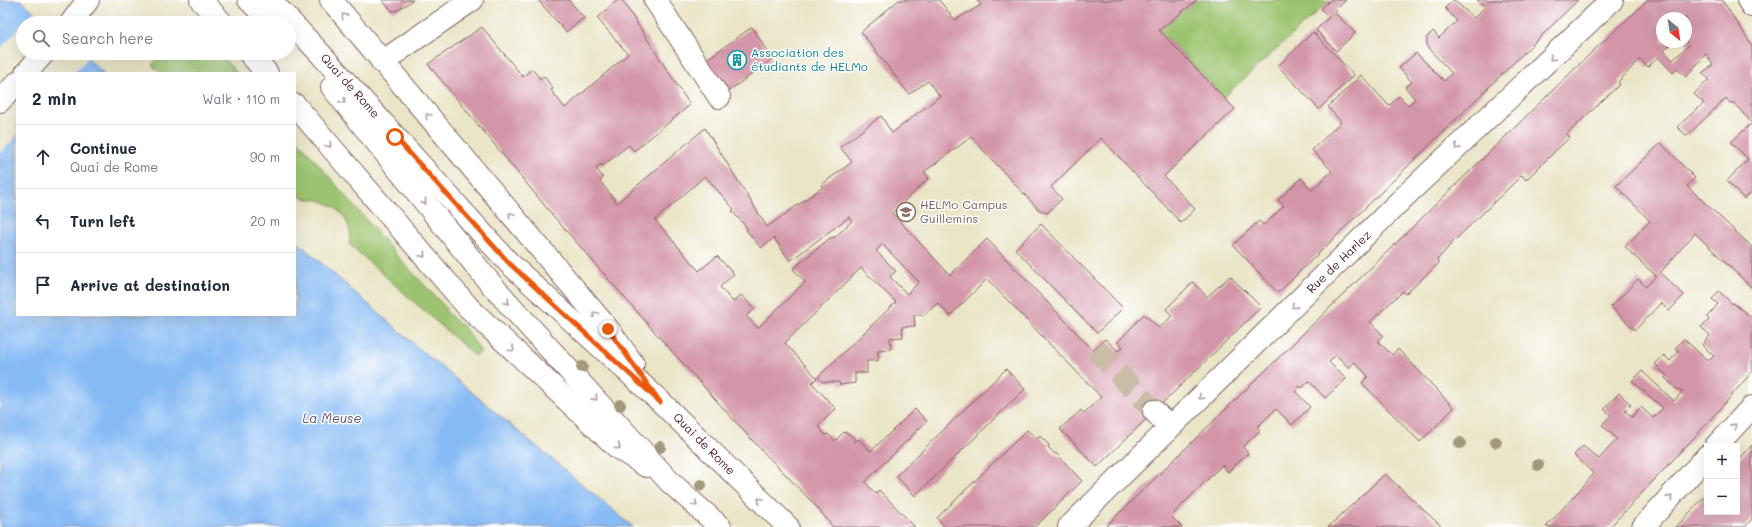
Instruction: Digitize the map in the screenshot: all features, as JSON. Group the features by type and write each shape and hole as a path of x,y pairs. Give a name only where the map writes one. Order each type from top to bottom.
{"main road":[{"path":"79,13 101,0"},
{"path":"201,0 216,16"},
{"path":"249,0 265,16"},
{"name":"Quai de Rome","path":"270,0 285,16"},
{"path":"331,0 608,329 660,402"},
{"path":"382,62 472,0"},
{"path":"655,0 719,98"},
{"name":"Rue de Harlez","path":"1069,527 1402,199 1612,0"},
{"path":"1748,0 1752,6"},
{"name":"Quai de Rome","path":"296,28 509,263 660,402 788,527"},
{"name":"Quai de Rome","path":"296,47 321,73 490,283 670,481 720,527"},
{"path":"27,72 38,60"},
{"path":"255,60 266,72"},
{"path":"0,101 16,84"},
{"path":"296,106 468,307 618,448 670,481"},
{"path":"1719,443 1752,407"},
{"path":"1154,411 1170,427"},
{"path":"1643,527 1704,459"}],"green space":[{"path":"1197,0 1330,0 1224,97 1159,30"},
{"path":"156,60 225,60 236,72 160,72 152,65"},
{"path":"296,138 398,257 446,308 445,310 460,325 462,324 481,352 475,356 349,244 350,236 347,222 338,211 326,202 298,196 296,194"}],"water":[{"name":"La Meuse","path":"0,0 21,0 39,16 16,16 16,60 90,60 103,72 16,72 16,316 296,316 296,241 414,344 633,527 0,527"}],"pier":[{"path":"36,10 43,16 30,16"},
{"path":"16,32 16,60 86,60 75,72 16,72 16,136 0,154 0,49"}],"building":[{"path":"382,0 413,0 398,10 392,11"},
{"path":"538,0 569,0 584,18 566,32"},
{"path":"618,0 622,0 690,105 634,151 629,145 602,166 601,164 596,168 603,178 600,181 617,203 705,128 767,227 823,187 821,185 852,162 840,147 881,116 892,133 940,96 928,81 909,94 861,32 899,0 939,0 955,20 981,5 977,0 1197,0 1159,30 1235,109 1164,176 1195,209 1181,223 1101,138 1051,187 1062,199 1047,213 1038,209 971,137 924,172 929,178 892,213 950,275 987,239 1093,350 1105,339 1118,351 1123,347 1118,342 1144,314 1159,328 1172,316 1166,309 1193,282 1207,297 1230,276 1261,307 1097,467 1060,429 1081,410 1084,413 1101,397 987,279 950,316 938,303 924,315 914,315 915,326 902,327 903,337 890,338 891,349 878,350 878,361 867,361 867,373 855,373 855,383 840,385 839,382 823,382 818,377 896,302 861,268 785,343 817,378 812,383 836,409 818,425 825,435 828,434 835,441 844,432 848,433 854,438 854,442 858,439 871,451 915,409 927,421 865,482 876,494 879,490 915,527 833,527 816,506 751,439 660,338 555,218 428,64 482,27 523,77 532,69 540,79 544,76 553,89 551,90 565,108 628,54 597,18","holes":["705,176 734,209 732,211 748,229 746,230 761,248 774,238 790,261 849,217 852,221 835,237 830,238 793,269 805,282 758,328 746,316 755,309 741,295 733,302 720,287 734,274 717,256 699,271 655,220","882,244 919,282 907,294 890,277 896,271 876,251"]},
{"path":"1330,0 1346,0 1334,12 1355,33 1336,51 1316,30 1329,17 1321,9"},
{"path":"1454,0 1474,18 1485,7 1477,0 1578,0 1278,293 1233,245 1259,221 1264,225 1284,206 1278,200 1301,178 1312,190 1332,171 1312,150 1341,122 1328,107 1361,75 1389,106 1399,96 1408,105 1415,99 1405,87 1412,82 1399,68 1416,53 1444,81 1452,73 1427,47 1427,37 1433,31 1439,38 1457,21 1445,8"},
{"path":"1648,0 1722,0 1752,45 1752,123 1734,103 1730,103 1726,98 1687,136 1677,127 1704,103 1694,94 1709,79 1702,73 1713,65 1706,54 1686,77 1677,68 1673,73 1658,57 1648,67 1640,59 1618,82 1620,84 1567,134 1570,137 1526,180 1522,175 1453,242 1437,260 1439,263 1406,294 1403,291 1370,322 1383,335 1378,341 1392,355 1398,349 1454,408 1420,442 1362,383 1368,376 1355,362 1349,368 1336,355 1329,362 1346,379 1325,398 1309,381 1302,388 1300,386 1295,391 1310,407 1292,425 1276,409 1257,427 1260,430 1243,447 1248,453 1228,472 1222,465 1171,516 1182,527 1105,527 1591,53"},
{"name":"Association des étudiants de HELMo","path":"752,27 772,59 726,93 703,62"},
{"path":"1313,32 1354,75 1319,109 1278,66"},
{"path":"1752,123 1752,192 1744,199 1727,181 1748,159 1731,142"},
{"path":"1661,143 1695,178 1687,186 1752,247 1752,288 1695,233 1660,273 1684,295 1669,311 1661,303 1635,330 1611,307 1638,279 1646,287 1656,276 1625,247 1650,221 1616,186"},
{"path":"1041,224 1123,308 1097,333 1015,249"},
{"path":"1719,291 1732,304 1733,303 1752,318 1752,372 1703,428 1610,527 1546,527 1594,474 1574,455 1583,446 1599,459 1617,439 1602,425 1611,415 1604,409 1619,393 1631,405 1625,411 1632,417 1641,407 1653,418 1663,408 1632,381 1642,371 1674,401 1683,391 1677,389 1665,378 1667,376 1655,364 1664,355 1670,361 1679,351 1675,348 1684,339 1708,361 1714,356 1702,345 1710,335 1701,327 1709,320 1707,317 1718,304 1712,299"},
{"path":"1006,369 1025,389 915,496 896,476"},
{"path":"1027,430 1037,439 1040,436 1049,445 1048,447 1055,454 1056,453 1082,481 1035,527 945,527 937,518"},
{"path":"1752,445 1752,519 1745,527 1676,527 1704,497 1704,515 1740,515 1740,459"},
{"path":"1385,474 1442,527 1328,527 1353,504"}],"tunnel":[{"path":"1095,349 1154,411"}],"place":[{"name":"Association des étudiants de HELMo","path":"737,60"},
{"name":"HELMo Campus Guillemins","path":"906,212"}],"route":[{"path":"395,137 509,263 660,402 608,329"}]}
